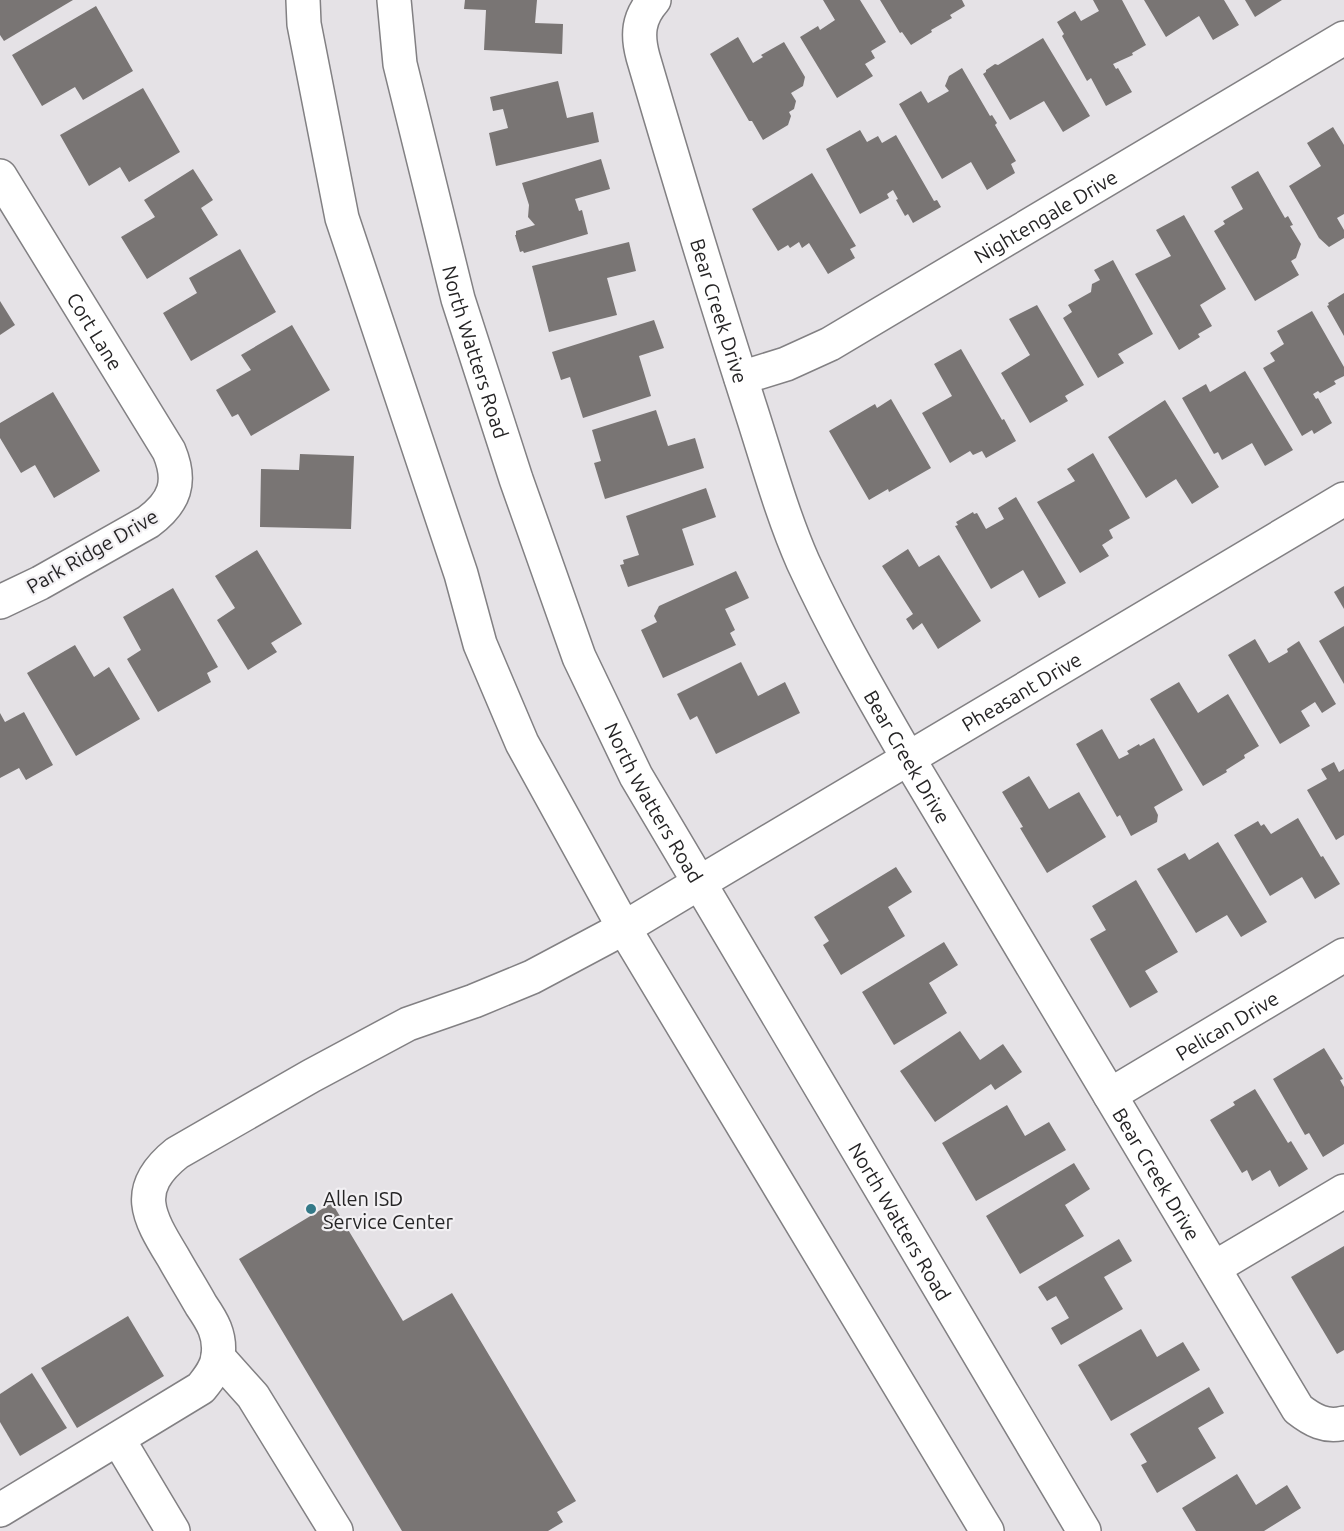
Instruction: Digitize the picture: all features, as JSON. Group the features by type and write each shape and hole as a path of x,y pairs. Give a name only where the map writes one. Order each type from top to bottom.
{"street":[{"path":"303,0 304,24 342,218 461,574 480,644 522,743 624,928 987,1531"},
{"name":"North Watters Road","path":"394,0 399,64 453,277 516,479 579,657 636,776 1084,1531"},
{"name":"Bear Creek Drive","path":"648,9 639,32 640,49 741,378 802,560 826,611 908,758 1298,1409 1309,1418 1334,1423"},
{"name":"Nightengale Drive","path":"741,378 786,364 830,344 1344,38"},
{"name":"Cort Lane","path":"0,176 169,451 175,466 174,490"},
{"name":"Park Ridge Drive","path":"0,602 40,583 148,522 162,512 174,490"},
{"name":"Pheasant Drive","path":"218,1357 219,1339 214,1322 157,1232 150,1216 148,1198 153,1180 163,1164 177,1153 311,1076 408,1024 474,1001 532,977 624,928 1344,499"},
{"name":"Pelican Drive","path":"1110,1095 1344,955"},
{"path":"1214,1268 1344,1191"},
{"path":"0,1510 201,1388 212,1374 218,1357 253,1396 336,1531"},
{"path":"118,1439 173,1531"}],"building":[{"path":"0,0 73,0 4,41 0,35"},
{"path":"465,0 537,0 535,23 563,24 562,54 484,50 486,10 464,9"},
{"path":"823,0 860,0 886,42 871,51 875,58 865,64 873,76 837,98 800,37 818,26 820,30 835,20"},
{"path":"880,0 962,0 965,6 950,15 952,18 911,45 902,32 900,33"},
{"path":"1093,0 1122,0 1146,45 1132,53 1133,55 1113,64 1116,69 1118,68 1132,92 1106,106 1091,78 1087,81 1062,36 1064,34 1057,22 1075,11 1081,21 1099,11"},
{"path":"1144,0 1224,0 1239,25 1213,40 1199,16 1166,37"},
{"path":"1245,0 1282,0 1255,17"},
{"path":"96,6 133,71 83,100 75,87 42,106 12,55"},
{"path":"738,37 753,63 763,57 761,55 784,42 805,77 803,86 791,93 796,101 794,109 789,112 791,116 788,125 763,140 752,121 749,121 710,54"},
{"path":"1043,38 1090,116 1063,132 1044,101 1010,120 983,74 995,64 998,65"},
{"path":"962,68 990,116 992,115 997,123 995,125 1016,161 1011,164 1015,173 987,190 971,162 942,179 899,104 921,91 928,103 949,91 945,86 949,76"},
{"path":"558,81 567,118 593,112 599,142 496,166 489,133 508,128 503,109 493,111 490,97"},
{"path":"143,88 180,152 129,182 120,167 89,186 60,135"},
{"path":"1333,127 1344,145 1344,214 1337,218 1344,230 1344,238 1329,247 1319,238 1289,186 1321,166 1307,143"},
{"path":"860,130 867,142 878,136 882,143 896,135 934,201 937,200 941,207 913,223 908,214 905,216 893,190 887,194 889,198 860,214 826,149"},
{"path":"601,159 610,189 575,199 579,211 582,210 588,234 524,253 520,252 516,231 535,225 528,217 529,205 522,183"},
{"path":"193,169 213,200 201,208 218,235 147,279 121,237 155,217 144,200"},
{"path":"1258,171 1285,218 1288,216 1293,225 1290,226 1301,244 1296,258 1291,261 1299,275 1255,301 1214,231 1225,224 1223,221 1243,209 1231,187"},
{"path":"812,173 856,246 850,249 855,258 828,274 809,243 802,248 799,242 790,248 788,245 778,251 752,209"},
{"path":"1184,215 1226,289 1200,305 1212,326 1198,334 1200,337 1179,350 1135,274 1171,256 1156,230"},
{"path":"629,242 636,271 607,278 617,315 549,332 532,266"},
{"path":"240,249 276,312 191,361 163,313 197,293 189,278"},
{"path":"1113,260 1153,334 1118,354 1124,363 1098,378 1063,318 1072,312 1068,305 1091,292 1092,284 1100,280 1094,270"},
{"path":"1344,293 1344,336 1327,306"},
{"path":"0,301 15,325 0,335"},
{"path":"1037,305 1084,385 1065,396 1068,401 1030,423 1001,373 1030,355 1009,319"},
{"path":"1312,311 1344,367 1344,376 1334,381 1336,384 1320,393 1318,391 1313,394 1316,399 1318,398 1332,423 1314,434 1312,430 1302,436 1263,368 1275,361 1270,353 1284,344 1277,331"},
{"path":"654,320 664,348 639,356 651,396 583,418 570,377 561,380 552,352"},
{"path":"292,325 330,390 251,436 238,414 232,417 216,390 251,370 241,355"},
{"path":"961,349 1016,441 986,458 982,451 973,455 970,451 950,463 922,413 952,396 934,364"},
{"path":"1245,371 1293,450 1265,466 1252,443 1222,460 1218,452 1214,454 1182,398 1206,384 1210,392"},
{"path":"53,392 100,471 54,498 35,465 21,473 0,438 0,423"},
{"path":"891,399 931,468 889,492 888,489 869,500 829,431 875,404 877,408"},
{"path":"1165,400 1219,487 1192,504 1176,479 1146,498 1108,437"},
{"path":"656,410 668,446 695,438 704,468 605,499 594,463 601,461 592,430"},
{"path":"1093,453 1130,518 1109,530 1113,538 1102,545 1109,556 1080,573 1037,502 1075,481 1067,469"},
{"path":"300,454 354,456 351,529 260,527 261,469 299,470"},
{"path":"706,488 716,517 682,529 694,565 628,587 620,565 624,564 623,560 639,555 626,516"},
{"path":"1016,497 1066,583 1039,598 1023,570 991,589 955,526 958,525 956,522 973,512 977,513 986,529 1004,519 998,508"},
{"path":"908,549 919,567 939,555 981,621 938,649 922,623 913,630 906,619 913,614 882,566"},
{"path":"257,550 302,624 271,643 277,652 248,670 217,620 235,608 215,576"},
{"path":"736,571 749,598 725,609 735,630 730,633 736,645 663,678 641,630 657,622 654,616 659,606"},
{"path":"1344,586 1344,609 1334,592"},
{"path":"173,588 218,667 207,673 211,682 158,712 127,659 141,650 123,617"},
{"path":"1344,626 1344,684 1319,641"},
{"path":"1255,639 1269,663 1288,652 1287,649 1299,641 1336,704 1322,713 1315,702 1301,711 1310,726 1280,744 1228,655"},
{"path":"75,645 94,677 109,667 140,719 76,756 27,673"},
{"path":"741,662 758,696 785,682 800,713 716,754 697,716 690,720 677,694"},
{"path":"1179,682 1198,713 1228,694 1259,746 1244,755 1245,758 1226,770 1227,772 1203,786 1150,699"},
{"path":"24,712 53,765 26,780 19,768 0,778 0,713 5,722"},
{"path":"1102,729 1119,759 1129,754 1127,751 1154,738 1183,790 1154,807 1158,815 1157,822 1131,836 1120,815 1117,817 1076,744"},
{"path":"1334,762 1339,772 1344,769 1344,835 1336,840 1307,790 1327,779 1321,769"},
{"path":"1029,776 1049,809 1079,792 1106,837 1047,873 1002,792"},
{"path":"1298,818 1340,884 1315,899 1302,877 1270,896 1234,835 1258,821 1261,826 1264,824 1271,834"},
{"path":"1218,842 1267,922 1241,937 1227,915 1196,933 1157,869 1185,853 1189,860"},
{"path":"896,867 912,892 888,907 905,936 841,975 823,945 829,941 814,917"},
{"path":"1136,880 1178,952 1145,971 1158,992 1130,1008 1090,939 1106,930 1092,906"},
{"path":"944,942 958,965 929,983 947,1013 894,1045 862,992"},
{"path":"960,1031 980,1060 1003,1044 1022,1072 995,1090 991,1084 935,1122 900,1071"},
{"path":"1324,1048 1343,1079 1340,1080 1344,1087 1344,1144 1323,1157 1309,1133 1305,1135 1273,1079"},
{"path":"1255,1089 1288,1143 1291,1141 1308,1169 1279,1187 1270,1170 1252,1181 1247,1170 1242,1173 1210,1120 1235,1105 1233,1102"},
{"path":"1007,1105 1025,1136 1049,1122 1066,1150 976,1201 942,1143"},
{"path":"1074,1163 1090,1189 1065,1205 1084,1236 1020,1274 986,1216"},
{"path":"332,1203 403,1321 452,1293 576,1501 557,1512 563,1522 548,1531 402,1531 239,1259"},
{"path":"1119,1239 1132,1261 1104,1277 1123,1309 1061,1345 1051,1328 1069,1318 1056,1296 1047,1301 1038,1287"},
{"path":"1344,1246 1344,1350 1337,1354 1291,1277"},
{"path":"128,1316 164,1376 77,1428 41,1368"},
{"path":"1141,1329 1157,1357 1183,1342 1200,1370 1111,1421 1078,1365"},
{"path":"32,1373 67,1428 20,1456 0,1422 0,1394"},
{"path":"1209,1387 1224,1413 1198,1428 1216,1458 1157,1493 1141,1465 1147,1462 1130,1434"},
{"path":"1237,1474 1256,1505 1287,1485 1301,1508 1264,1531 1196,1531 1182,1508"}],"place":[{"name":"Allen ISD Service Center","path":"311,1209"}]}
